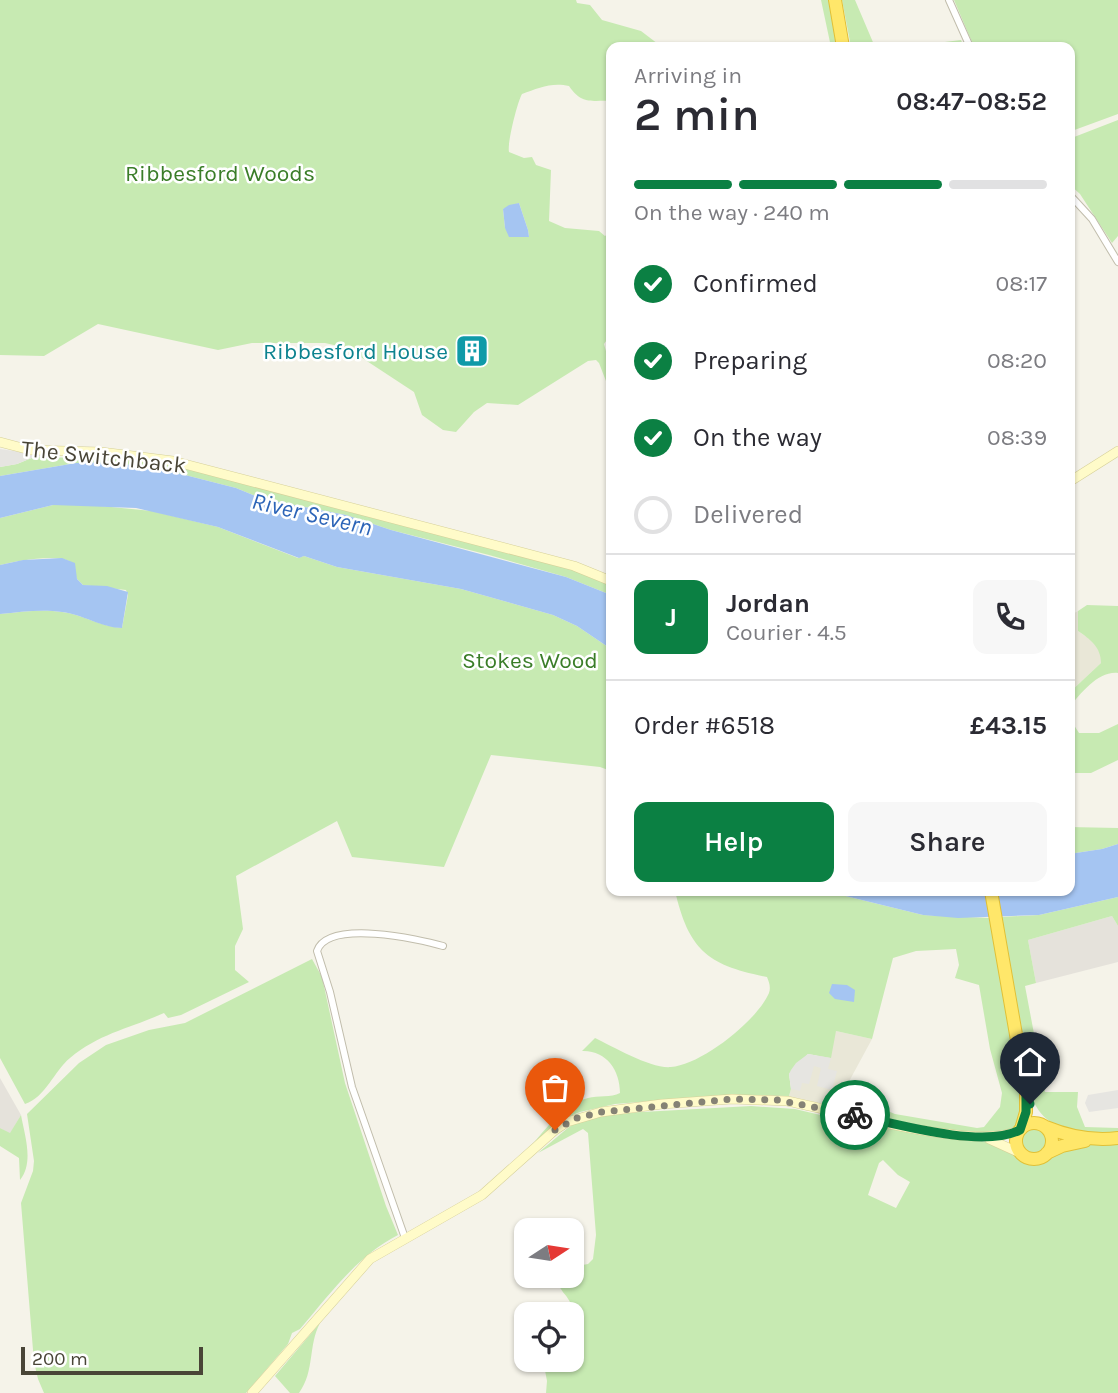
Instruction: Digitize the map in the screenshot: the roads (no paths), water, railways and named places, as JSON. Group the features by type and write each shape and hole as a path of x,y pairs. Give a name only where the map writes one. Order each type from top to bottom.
{"highway":[{"path":"835,0 842,42"},
{"path":"992,896 1026,1092 1026,1112 1017,1144 1022,1154 1037,1158 1062,1146 1092,1139 1118,1138"},
{"path":"1026,1092 1052,1139 1047,1153"},
{"path":"1020,1130 1033,1123 1065,1134 1092,1139"}],"main road":[{"name":"The Switchback","path":"0,442 30,450 101,452 173,461 574,566 606,579"},
{"path":"1075,478 1118,451"},
{"path":"252,1393 370,1259 482,1195 567,1122 601,1112 732,1099 777,1100 927,1130 986,1138 1008,1135 1020,1130"},
{"path":"986,1138 1022,1154"}],"street":[{"path":"949,0 968,42"},
{"path":"1075,201 1097,227 1118,262"},
{"path":"405,1238 352,1087 330,992 317,951 324,941 355,934 403,936 443,946"}],"water":[{"path":"519,203 529,237 509,237 503,209"},
{"name":"River Severn","path":"114,462 181,474 236,488 263,499 346,515 391,530 566,577 606,593 606,646 577,626 553,615 461,589 337,567 304,556 299,558 218,527 136,508 53,505 0,518 0,476 76,463"},
{"path":"62,558 75,563 77,579 83,585 107,586 128,592 122,628 62,612 0,614 0,565 23,560"},
{"path":"1118,844 1118,897 1039,915 958,918 923,915 845,896 1075,896 1075,853"},
{"path":"832,984 847,985 855,990 854,1002 835,999 829,993"}],"place":[{"name":"Ribbesford House","path":"472,351"}],"park label":[{"name":"Ribbesford Woods","path":"220,173"},
{"name":"Stokes Wood","path":"530,660"}]}
